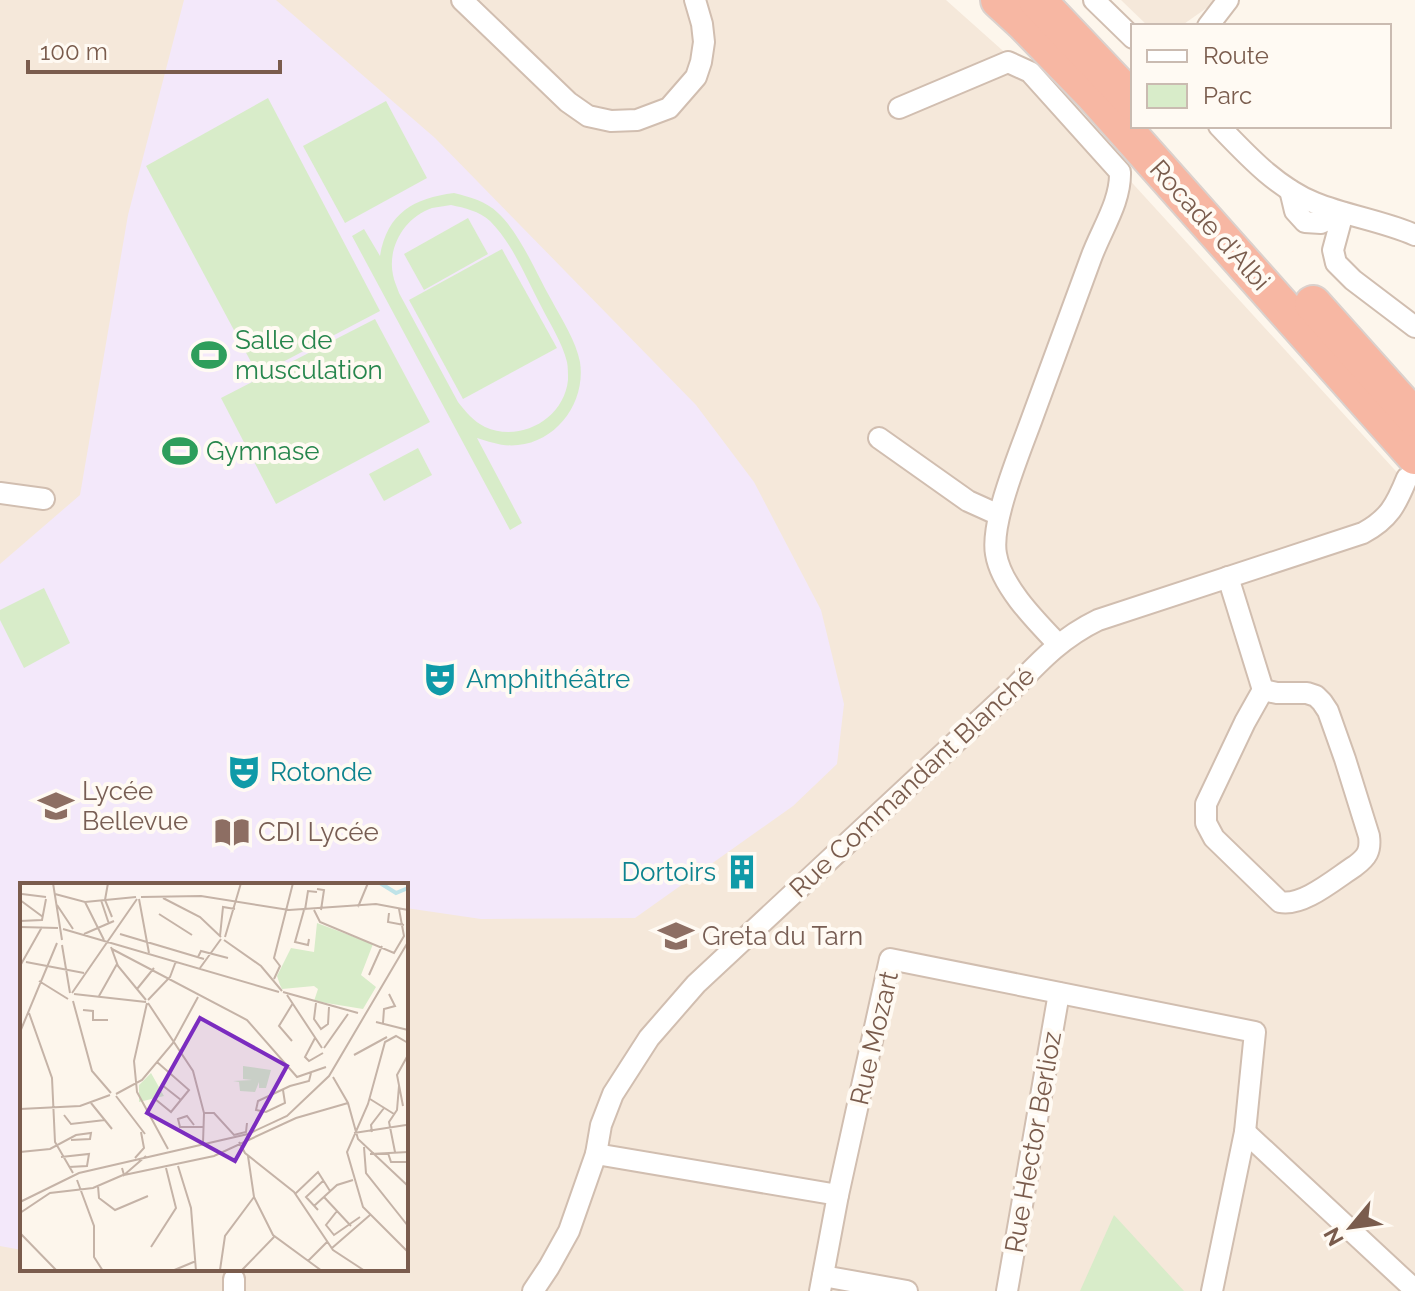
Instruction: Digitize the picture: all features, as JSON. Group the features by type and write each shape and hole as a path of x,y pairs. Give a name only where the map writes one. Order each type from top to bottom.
{"highway":[{"name":"Rocade d'Albi","path":"999,0 1094,95 1411,467"},
{"path":"1037,0 1131,99"},
{"name":"Rocade d'Albi","path":"1157,128 1415,418"}],"street":[{"path":"462,0 568,102 588,116 611,121 637,120 669,108 696,77 704,42 695,0"},
{"path":"1094,0 1131,36"},
{"path":"1210,24 1228,0"},
{"path":"899,108 1008,62 1030,72 1120,172 1118,194 1092,255 999,515 995,551 1003,575 1058,644"},
{"path":"1221,128 1248,156 1290,190 1312,202 1415,235"},
{"path":"1343,213 1333,250 1336,263 1353,280 1415,327"},
{"path":"879,438 968,501 999,515"},
{"name":"Rue Commandant Blanché","path":"533,1291 569,1231 613,1094 649,1038 696,984 1058,644 1098,620 1351,538 1375,527 1397,502 1411,467"},
{"path":"0,493 44,499"},
{"path":"1228,577 1263,690 1206,804 1206,823 1214,838 1280,902 1288,904 1301,901 1364,860 1370,848 1369,836 1345,759 1322,702 1307,693 1263,690"},
{"name":"Rue Mozart","path":"838,1195 890,959 1255,1032 1245,1132 1212,1291"},
{"name":"Rue Hector Berlioz","path":"1007,1291 1059,993"},
{"path":"1245,1132 1415,1290"},
{"path":"596,1154 838,1195 822,1283 907,1291"}],"shaded area":[{"path":"0,0 946,0 1048,91 1415,492 1415,1291 0,1291"},
{"path":"184,0 276,0 435,138 696,405 754,482 821,610 844,704 837,764 793,806 635,918 481,919 408,908 408,883 20,883 20,1250 0,1246 0,564 80,495 128,215"},
{"path":"1121,0 1218,0 1184,24 1146,24"}],"green space":[{"path":"268,98 380,311 258,375 146,166"},
{"path":"386,101 427,178 345,223 303,146"},
{"path":"454,193 478,200 506,221 528,255 568,331 580,362 581,377 574,404 557,427 545,436 512,445 477,438 522,523 510,530 352,236 364,229 380,256 396,218 415,204","holes":["451,205 472,210 486,218 506,240 565,355 568,380 565,394 549,416 526,429 498,431 481,425 467,413 458,402 394,280 393,254 406,226 422,212"]},
{"path":"468,218 488,254 424,290 404,254"},
{"path":"502,249 557,348 463,399 409,300"},
{"path":"375,319 430,422 276,504 221,398"},
{"path":"418,448 432,475 384,501 369,474"},
{"path":"44,588 70,643 24,668 0,620 0,610"},
{"path":"1114,1215 1184,1291 1080,1291"}],"place":[{"name":"Salle de musculation","path":"209,355"},
{"name":"Gymnase","path":"180,451"},
{"name":"Amphithéâtre","path":"440,679"},
{"name":"Rotonde","path":"244,772"},
{"name":"Lycée Bellevue","path":"56,806"},
{"name":"CDI Lycée","path":"232,832"},
{"name":"Dortoirs","path":"742,872"},
{"name":"Greta du Tarn","path":"676,936"}]}
